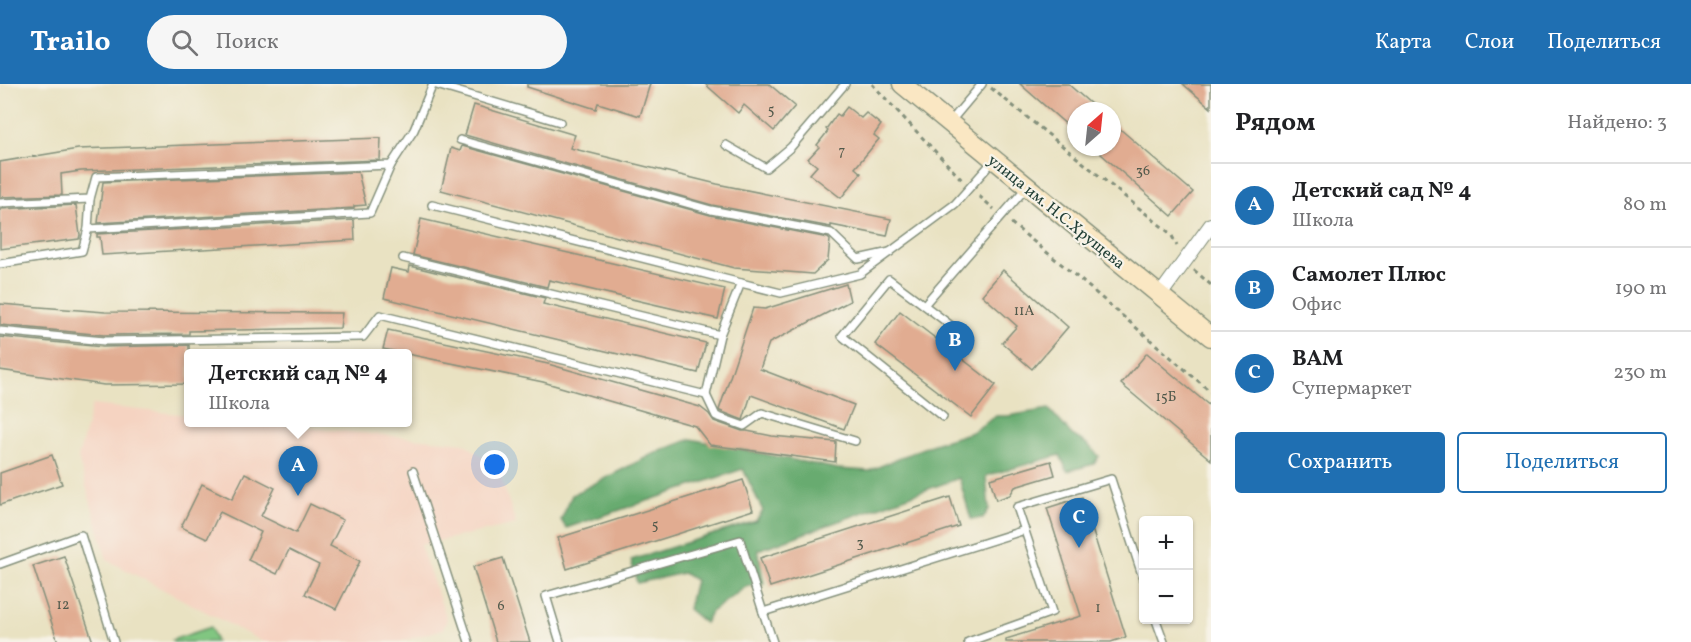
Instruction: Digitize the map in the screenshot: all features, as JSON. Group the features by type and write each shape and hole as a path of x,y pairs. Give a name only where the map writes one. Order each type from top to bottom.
{"main road":[{"name":"улица им. Н.С.Хрущева","path":"902,84 1211,337"}],"street":[{"path":"1160,295 1211,225"}],"lane":[{"path":"88,229 370,213 391,165 414,130 433,84 560,122"},
{"path":"726,145 766,168 791,147 845,84"},
{"path":"950,123 984,84"},
{"path":"460,140 711,210 831,233 858,259 890,252"},
{"path":"432,205 781,293 860,274 955,204 994,160"},
{"path":"0,264 82,251 88,229 90,199 96,177 391,165"},
{"path":"924,305 1028,186"},
{"path":"0,203 90,199"},
{"path":"403,258 720,335"},
{"path":"943,417 842,336 889,279 966,337"},
{"path":"741,283 720,335 706,395 716,416 744,426 762,413 855,441"},
{"path":"0,331 104,340 363,337 380,315 706,395"},
{"path":"413,471 469,642"},
{"path":"968,642 1052,612 1017,507 1111,479 1140,570"},
{"path":"763,612 1025,530"},
{"path":"0,564 81,535 114,642"},
{"path":"560,642 546,596 740,540 773,642"},
{"path":"1157,624 1164,642"}],"path":[{"path":"984,84 1171,234 1184,262 1211,285"},
{"path":"1134,327 1211,392"}],"shaded area":[{"path":"92,405 184,415 184,427 302,427 464,443 498,468 516,524 420,545 447,619 443,629 400,642 263,642 107,560 78,458"}],"green space":[{"path":"1049,409 1072,435 1087,444 1099,456 1094,464 1067,471 1060,455 986,476 989,509 983,518 971,519 959,478 758,550 764,584 747,586 711,612 705,623 688,609 695,580 683,573 637,583 631,560 756,521 763,511 743,469 566,528 561,520 572,495 653,454 691,439 838,469 869,471 928,446 972,432 996,416"},
{"path":"211,627 216,642 173,642 172,640"}],"building":[{"path":"527,84 650,84 640,116 598,103 596,109 527,87"},
{"path":"705,84 769,84 795,106 774,131 744,105 738,113"},
{"path":"1020,84 1068,84 1089,102 1067,102 1067,125"},
{"path":"1183,84 1211,84 1211,108"},
{"path":"474,105 575,135 570,148 717,184 891,219 887,236 712,205 465,135"},
{"path":"847,107 861,118 866,113 881,125 874,135 879,139 855,168 861,173 841,198 810,174 817,166 808,159 819,147 817,145 837,114 840,116"},
{"path":"1121,130 1193,192 1172,216 1103,156 1121,156"},
{"path":"381,138 380,160 81,171 61,174 62,195 0,197 0,162 78,149"},
{"path":"462,146 710,215 828,238 830,240 828,260 813,274 734,268 441,190 451,148 460,151"},
{"path":"358,172 366,205 354,206 354,208 98,223 103,182"},
{"path":"76,205 79,239 0,249 0,209"},
{"path":"421,219 725,289 718,319 549,280 547,287 413,255"},
{"path":"354,220 355,240 102,255 100,237 97,237 97,234"},
{"path":"410,266 545,298 543,304 706,343 698,373 384,298 391,268 409,272"},
{"path":"1003,270 1068,327 1032,369 1002,343 1017,326 982,295"},
{"path":"846,284 850,301 769,343 760,369 854,405 844,429 751,395 743,420 719,410 753,308 765,309"},
{"path":"0,304 105,312 342,313 340,328 104,335 0,325"},
{"path":"900,311 996,385 971,417 875,344"},
{"path":"388,330 548,364 700,407 714,421 742,431 836,442 835,462 710,445 695,426 543,382 412,355 412,349 383,349"},
{"path":"0,337 103,347 189,345 189,349 184,349 184,384 104,385 0,370"},
{"path":"1147,353 1211,407 1211,460 1121,384"},
{"path":"52,455 62,484 0,505 0,473"},
{"path":"1051,461 1055,475 1015,487 1010,495 996,500 990,479"},
{"path":"245,473 275,488 261,516 296,533 310,504 343,520 330,546 360,561 336,609 305,594 319,565 289,550 277,574 248,560 261,532 220,512 207,539 181,527 202,484 232,499"},
{"path":"743,480 753,510 567,569 558,538"},
{"path":"950,497 959,526 770,587 760,558"},
{"path":"1082,497 1126,637 1111,642 1006,642 1006,639 1081,616 1047,508"},
{"path":"64,556 93,642 58,642 33,566"},
{"path":"503,558 530,642 496,642 473,567"}],"place":[{"name":"Самолет Плюс","path":"955,371"},
{"name":"Детский сад № 4","path":"298,496"},
{"name":"ВАМ","path":"1079,548"}]}
